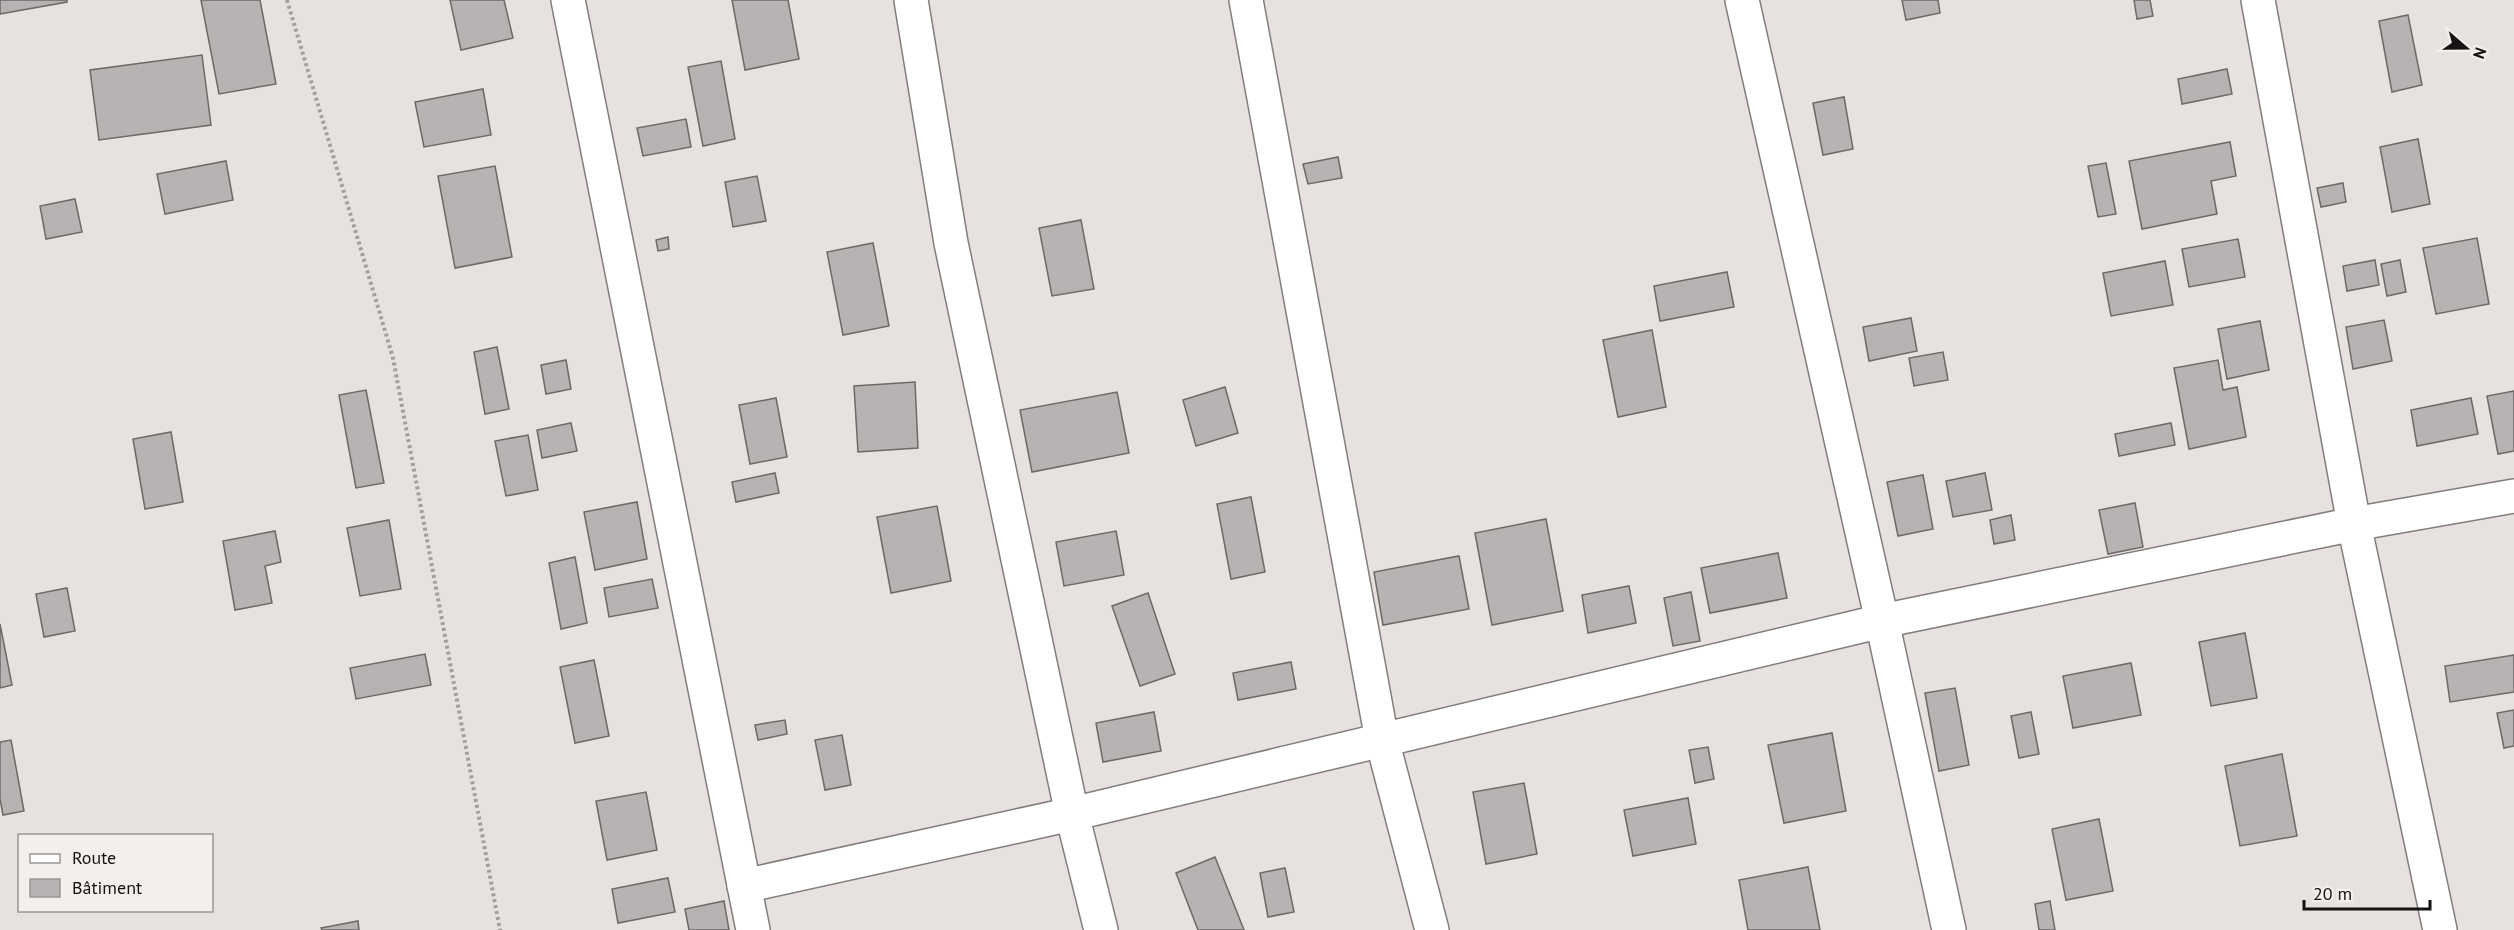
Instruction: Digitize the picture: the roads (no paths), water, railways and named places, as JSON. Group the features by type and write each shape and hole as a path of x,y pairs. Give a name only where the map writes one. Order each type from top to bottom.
{"street":[{"path":"568,0 753,930"},
{"path":"911,0 951,243 1072,814 1101,930"},
{"path":"1246,0 1382,740 1432,930"},
{"path":"1742,0 1882,621 1948,930"},
{"path":"2258,0 2354,524 2440,930"},
{"path":"744,886 1072,814 1882,621 2354,524 2514,496"}]}
